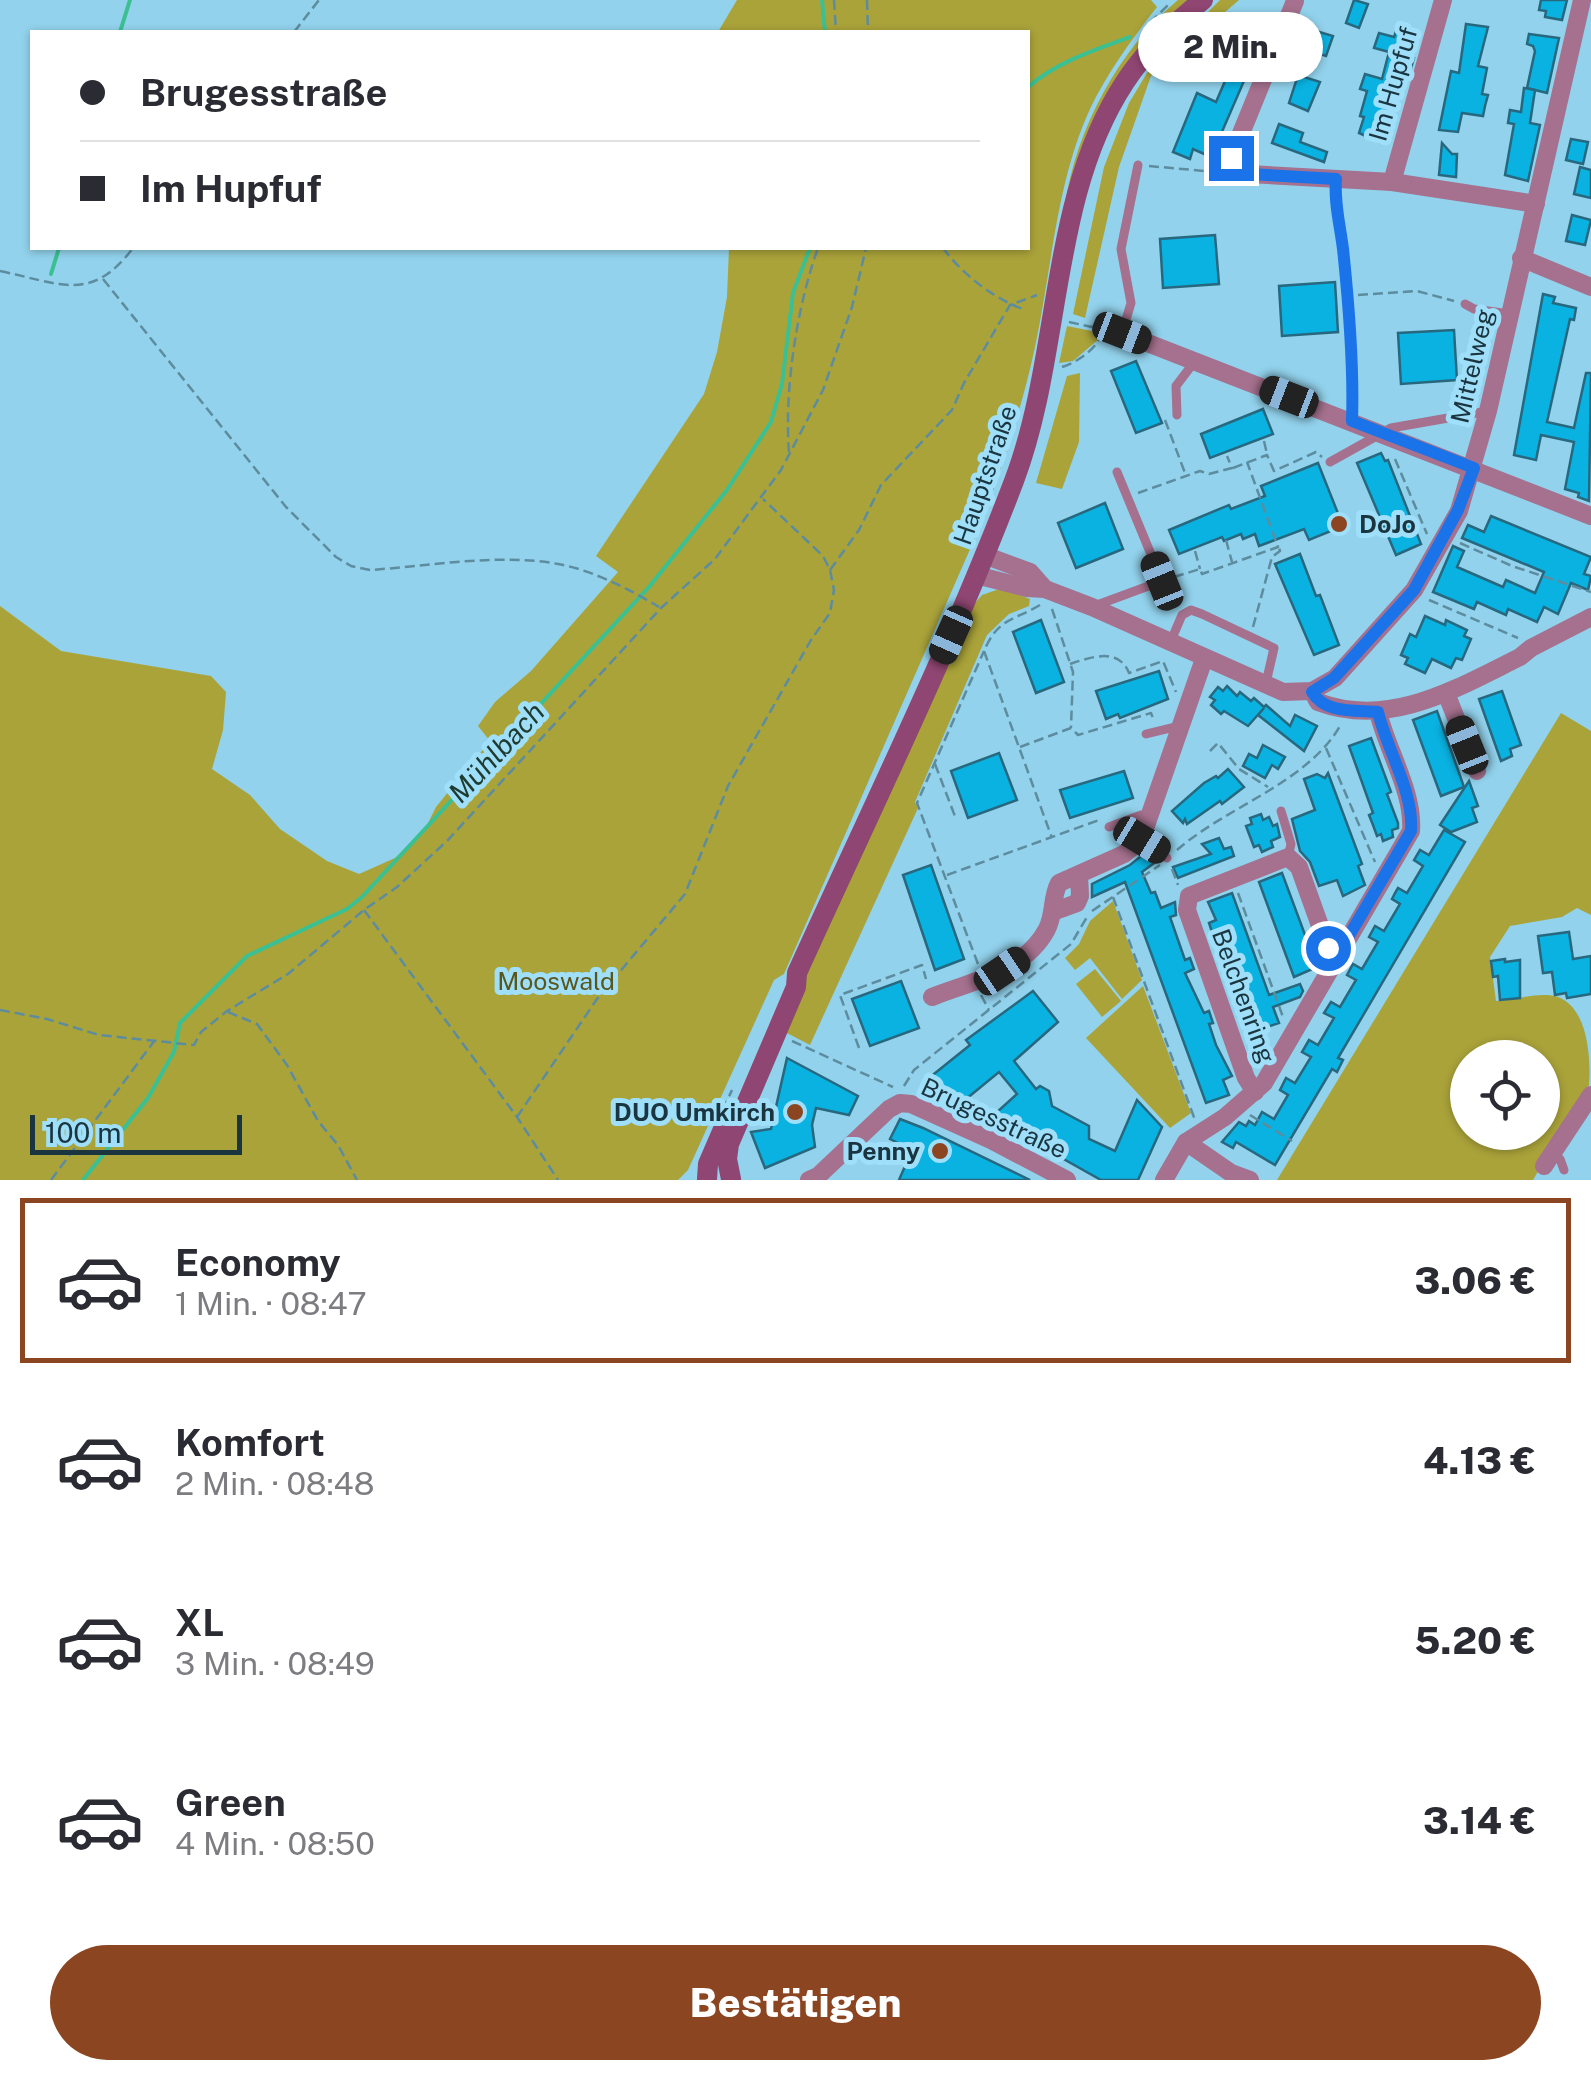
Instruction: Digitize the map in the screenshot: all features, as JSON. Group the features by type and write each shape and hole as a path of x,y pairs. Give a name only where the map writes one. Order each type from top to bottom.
{"street":[{"name":"Hauptstraße","path":"775,1025 729,1144 726,1159 732,1179 706,1180 708,1164 775,1025 796,987 798,973 904,742 1020,464 1082,182 1110,109 1142,58 1203,0"},
{"path":"1295,0 1231,158 1231,173 1392,182 1536,204"},
{"name":"Im Hupfuf","path":"1392,182 1443,0"},
{"name":"Mittelweg","path":"1312,692 1334,678 1414,590 1437,539 1458,510 1474,468 1488,411 1582,0"},
{"path":"1521,258 1591,287"},
{"path":"1122,333 1591,516"},
{"path":"984,555 1030,572 1049,591"},
{"path":"976,575 1049,591 1266,686 1298,694 1312,692 1318,702 1341,710 1378,712 1416,705 1520,658 1531,648 1591,617"},
{"path":"932,997 1002,971 1026,955 1040,942 1056,911 1054,892 1059,883 1124,854 1142,840 1204,659"},
{"path":"1446,693 1478,771"},
{"path":"1164,1180 1192,1137 1240,1106 1264,1083 1411,831 1412,814 1378,712"},
{"path":"1288,857 1300,867 1328,948 1337,956"},
{"name":"Belchenring","path":"1254,1092 1187,910 1189,896 1288,857"},
{"path":"1553,1163 1591,1096"},
{"name":"Brugesstraße","path":"809,1180 900,1102 991,1140 1067,1180"},
{"path":"1192,1137 1231,1173 1250,1180"}],"lane":[{"path":"1122,333 1131,303 1122,250 1138,165"},
{"path":"1336,179 1334,196 1354,380 1352,421"},
{"path":"1465,304 1509,314"},
{"path":"1177,415 1176,386 1195,361"},
{"path":"1330,462 1381,432 1488,411"},
{"path":"1092,607 1162,581 1116,472"},
{"path":"1170,643 1182,615 1191,610 1274,648 1266,686"},
{"path":"1146,734 1175,725 1181,727"},
{"path":"1281,811 1291,844 1288,857"},
{"path":"1108,822 1141,815 1150,820"},
{"path":"1142,840 1167,858"}],"path":[{"path":"296,30 318,0"},
{"path":"834,0 836,30"},
{"path":"867,0 868,30"},
{"path":"1138,165 1231,173"},
{"path":"0,271 75,286 103,279 131,250"},
{"path":"789,453 786,408 804,286 817,250"},
{"path":"0,1010 99,1035 194,1045 201,1032 288,974 364,910 398,887 446,841 661,608 715,560 762,498 823,390 852,307 866,250"},
{"path":"945,250 974,279 1010,305 1026,310"},
{"path":"830,570 859,530 881,485 952,410 1010,305 1048,291 1060,277"},
{"path":"103,279 286,506 320,543 351,566 370,570 502,561 560,564 585,571 661,608"},
{"path":"1346,296 1417,291 1465,304"},
{"path":"1044,364 1060,367 1073,363 1100,342 1104,330 1068,322"},
{"path":"1176,398 1165,401 1165,425 1185,474"},
{"path":"1264,441 1274,471 1316,452 1330,462"},
{"path":"1392,452 1437,539 1591,592"},
{"path":"1127,497 1185,474 1218,473 1267,455"},
{"path":"1227,456 1232,468"},
{"path":"1247,462 1280,551 1272,556 1249,636"},
{"path":"517,1118 598,999 685,894 728,786 811,640 830,614 834,590 823,556 762,498"},
{"path":"1226,540 1233,563"},
{"path":"1195,551 1202,574 1278,547"},
{"path":"1162,581 1200,569"},
{"path":"1414,590 1524,641 1531,648"},
{"path":"983,977 917,803 991,634 1011,617 1040,606 1049,591"},
{"path":"1049,591 1052,615 1073,672 1070,728"},
{"path":"984,651 1052,838"},
{"path":"1070,664 1111,656 1123,662 1129,674 1163,661 1180,704 1188,706"},
{"path":"900,1102 905,1082 914,1070 1071,944 1096,906 1196,834 1316,759 1340,728 1341,710"},
{"path":"1070,728 1078,735 1152,713 1158,730"},
{"path":"1019,748 1070,728"},
{"path":"1210,751 1218,743 1239,768 1269,788"},
{"path":"1326,748 1384,876"},
{"path":"934,761 956,819"},
{"path":"946,876 1108,822"},
{"path":"1167,858 1176,882"},
{"path":"1232,878 1286,1026 1294,1030"},
{"path":"1113,896 1192,1137"},
{"path":"364,910 558,1180"},
{"path":"859,1048 840,994 922,965 932,997"},
{"path":"227,1012 257,1024 264,1033 318,1120 338,1144 357,1180"},
{"path":"775,1025 893,1087 900,1102"},
{"path":"51,1180 156,1039"},
{"path":"720,1116 737,1080"},
{"path":"1240,1106 1292,1141"}],"green space":[{"name":"Mooswald","path":"737,0 1151,0 1157,7 1104,82 1069,166 1030,368 985,515 784,974 774,980 688,1170 678,1180 0,1180 0,606 61,651 211,676 226,692 223,730 212,769 250,795 280,829 327,861 359,874 395,858 424,831 436,807 490,741 478,726 495,702 531,671 618,572 596,556 704,394 727,297 729,250 1030,250 1030,30 719,30"},
{"path":"1178,0 1194,0 1155,33 1065,205 1079,148 1104,92 1137,42"},
{"path":"1220,0 1239,0 1151,76 1119,167 1085,318 1073,314 1104,167 1129,103 1147,73"},
{"path":"1067,326 1092,331 1099,339 1073,361 1059,363"},
{"path":"1080,373 1079,442 1062,489 1036,483 1067,376"},
{"path":"1002,588 1030,599 1029,606 1009,614 987,635 915,802 918,808 810,1045 781,1030 975,603 982,595"},
{"path":"1561,713 1591,731 1591,915 1577,908 1562,917 1510,926 1490,957 1496,1001 1551,995 1568,1003 1582,1023 1589,1085 1560,1137 1560,1040 1450,1040 1450,1150 1552,1150 1533,1180 1277,1180"},
{"path":"1113,901 1142,980 1122,999 1090,958 1075,970 1065,958 1079,944 1090,921"},
{"path":"1095,969 1121,1001 1102,1017 1076,984"},
{"path":"1143,986 1191,1113 1170,1128 1086,1038"}],"building":[{"path":"1354,0 1368,4 1359,28 1346,23"},
{"path":"1541,0 1567,0 1562,20 1545,17 1546,11 1539,10"},
{"path":"1466,24 1488,27 1478,66 1487,68 1482,94 1488,95 1483,116 1462,113 1458,132 1439,130 1451,71 1459,73"},
{"path":"1398,26 1408,30 1401,53 1414,58 1408,78 1395,74 1379,142 1359,133 1367,91 1360,89 1365,74 1382,79 1389,52 1374,48 1379,33 1394,37"},
{"path":"1247,30 1263,37 1211,157 1193,149 1190,159 1173,152 1197,93 1216,102"},
{"path":"1316,31 1333,36 1326,56 1310,51"},
{"path":"1529,34 1559,38 1547,93 1527,88 1535,51 1527,44"},
{"path":"1298,75 1320,82 1308,111 1289,103"},
{"path":"1524,88 1535,90 1530,123 1540,125 1528,181 1505,175 1514,124 1508,123 1510,110 1521,112"},
{"path":"1279,124 1303,133 1300,142 1327,152 1324,162 1272,143"},
{"path":"1571,139 1588,142 1583,164 1566,160"},
{"path":"1442,143 1457,154 1456,177 1439,175"},
{"path":"1580,167 1591,170 1591,198 1574,194"},
{"path":"1572,215 1591,220 1585,245 1566,241"},
{"path":"1215,235 1219,284 1163,288 1160,239"},
{"path":"1335,282 1338,332 1282,336 1279,286"},
{"path":"1543,294 1555,297 1553,303 1576,308 1574,320 1570,319 1547,422 1574,428 1586,373 1591,373 1589,501 1565,489 1574,442 1541,435 1536,460 1514,455"},
{"path":"1454,330 1457,380 1401,384 1398,333"},
{"path":"1136,361 1162,423 1136,433 1111,371"},
{"path":"1263,409 1273,434 1210,458 1201,434"},
{"path":"1381,453 1388,460 1421,544 1396,555 1357,463"},
{"path":"1318,463 1343,526 1309,540 1304,529 1259,546 1255,534 1243,539 1241,534 1224,541 1222,537 1179,554 1169,530 1229,505 1231,509 1265,496 1261,486"},
{"path":"1105,503 1123,549 1076,568 1058,523"},
{"path":"1491,516 1591,557 1584,574 1591,576 1588,590 1571,583 1558,614 1544,607 1537,622 1508,609 1506,615 1477,602 1474,609 1433,592 1453,546 1464,551 1457,567 1503,587 1506,580 1535,593 1544,572 1462,538 1468,525 1484,532"},
{"path":"1300,554 1339,645 1314,655 1275,564"},
{"path":"1425,616 1467,630 1464,636 1471,639 1462,660 1456,658 1451,668 1432,659 1425,673 1405,664 1408,658 1401,655 1410,634 1416,637"},
{"path":"1041,620 1064,682 1036,693 1013,632"},
{"path":"1159,671 1168,699 1120,718 1118,714 1106,719 1096,691"},
{"path":"1227,686 1237,696 1240,692 1251,701 1254,698 1266,705 1290,726 1295,715 1317,726 1304,751 1258,715 1264,708 1248,726 1224,711 1221,714 1211,705 1215,700 1210,697 1218,687 1223,691"},
{"path":"1502,691 1521,745 1510,749 1512,756 1501,761 1479,699"},
{"path":"1437,711 1464,787 1441,796 1413,720"},
{"path":"1371,738 1398,823 1398,828 1392,830 1393,837 1383,841 1369,815 1373,813 1349,746"},
{"path":"1263,745 1285,757 1278,769 1272,765 1265,778 1243,766 1249,754 1257,758"},
{"path":"999,753 1017,800 968,818 951,771"},
{"path":"1228,769 1244,787 1222,804 1220,801 1183,823 1172,811 1204,783"},
{"path":"1124,771 1133,798 1070,818 1060,790"},
{"path":"1328,773 1362,864 1358,866 1365,885 1343,896 1337,880 1319,886 1310,862 1300,851 1292,819 1315,810 1304,779 1317,774 1325,778"},
{"path":"1469,781 1478,806 1472,808 1477,822 1451,832 1440,825"},
{"path":"1261,814 1263,820 1269,817 1273,826 1277,824 1280,837 1271,841 1273,847 1262,852 1259,845 1254,847 1246,826 1252,824 1250,818"},
{"path":"1444,830 1465,842 1338,1058 1343,1060 1337,1072 1332,1069 1275,1165 1236,1142 1233,1148 1222,1142 1239,1122 1255,1125 1262,1112 1274,1119 1288,1095 1280,1090 1286,1078 1295,1083 1311,1057 1302,1052 1309,1040 1318,1045 1334,1018 1324,1013 1331,1002 1340,1007 1356,980 1347,975 1353,964 1362,969 1378,942 1369,937 1375,926 1384,931 1400,904 1392,899 1398,888 1407,893 1423,866 1414,860 1420,850 1429,855"},
{"path":"1219,838 1224,849 1231,847 1234,856 1178,878 1173,867 1211,854 1202,844"},
{"path":"1145,853 1157,861 1142,872 1151,893 1155,892 1161,908 1175,902 1176,915 1170,917 1185,960 1190,958 1194,969 1185,973 1204,1013 1209,1011 1216,1045 1232,1076 1223,1080 1229,1095 1206,1103 1125,882 1092,897 1092,884"},
{"path":"931,865 964,959 935,970 903,875"},
{"path":"1282,873 1317,967 1294,977 1259,882"},
{"path":"1232,893 1269,995 1300,984 1303,991 1300,997 1273,1007 1279,1023 1261,1029 1266,1042 1254,1046 1250,1034 1256,1031 1244,1000 1238,1002 1233,990 1240,987 1232,967 1226,969 1221,957 1227,954 1220,933 1213,935 1209,923 1216,920 1208,902"},
{"path":"1569,932 1573,959 1591,956 1591,994 1567,998 1566,993 1555,995 1552,972 1543,973 1538,936"},
{"path":"1520,960 1520,998 1500,1000 1498,976 1493,977 1491,961"},
{"path":"901,981 919,1028 870,1046 852,999"},
{"path":"1033,991 1058,1022 1014,1061 1036,1089 1040,1086 1049,1091 1052,1106 1089,1126 1089,1139 1115,1151 1137,1100 1162,1127 1138,1180 1101,1180 1028,1139 1032,1131 996,1113 1017,1094 999,1072 954,1109 929,1078 970,1045 966,1040"},
{"name":"DUO Umkirch","path":"787,1058 858,1096 849,1115 816,1108 812,1125 815,1147 765,1168 751,1132 771,1129"},
{"name":"Penny","path":"900,1119 1030,1180 899,1180 912,1150 890,1139"}],"waterway":[{"path":"121,30 130,0"},
{"name":"Mühlbach","path":"822,0 825,30"},
{"path":"1030,85 1064,64 1130,37"},
{"path":"51,274 58,250"},
{"name":"Mühlbach","path":"83,1180 148,1098 174,1052 180,1023 247,956 347,909 362,897 649,587 727,490 771,422 782,384 793,293 809,250"}],"place":[{"name":"DoJo","path":"1339,524"},
{"name":"DUO Umkirch","path":"795,1112"},
{"name":"Penny","path":"940,1151"}],"route":[{"path":"1231,158 1231,173 1336,179 1334,196 1354,380 1352,421 1474,468 1458,510 1414,590 1334,678 1312,692 1318,702 1335,709 1378,712 1412,814 1411,831 1337,956 1328,948"}]}
